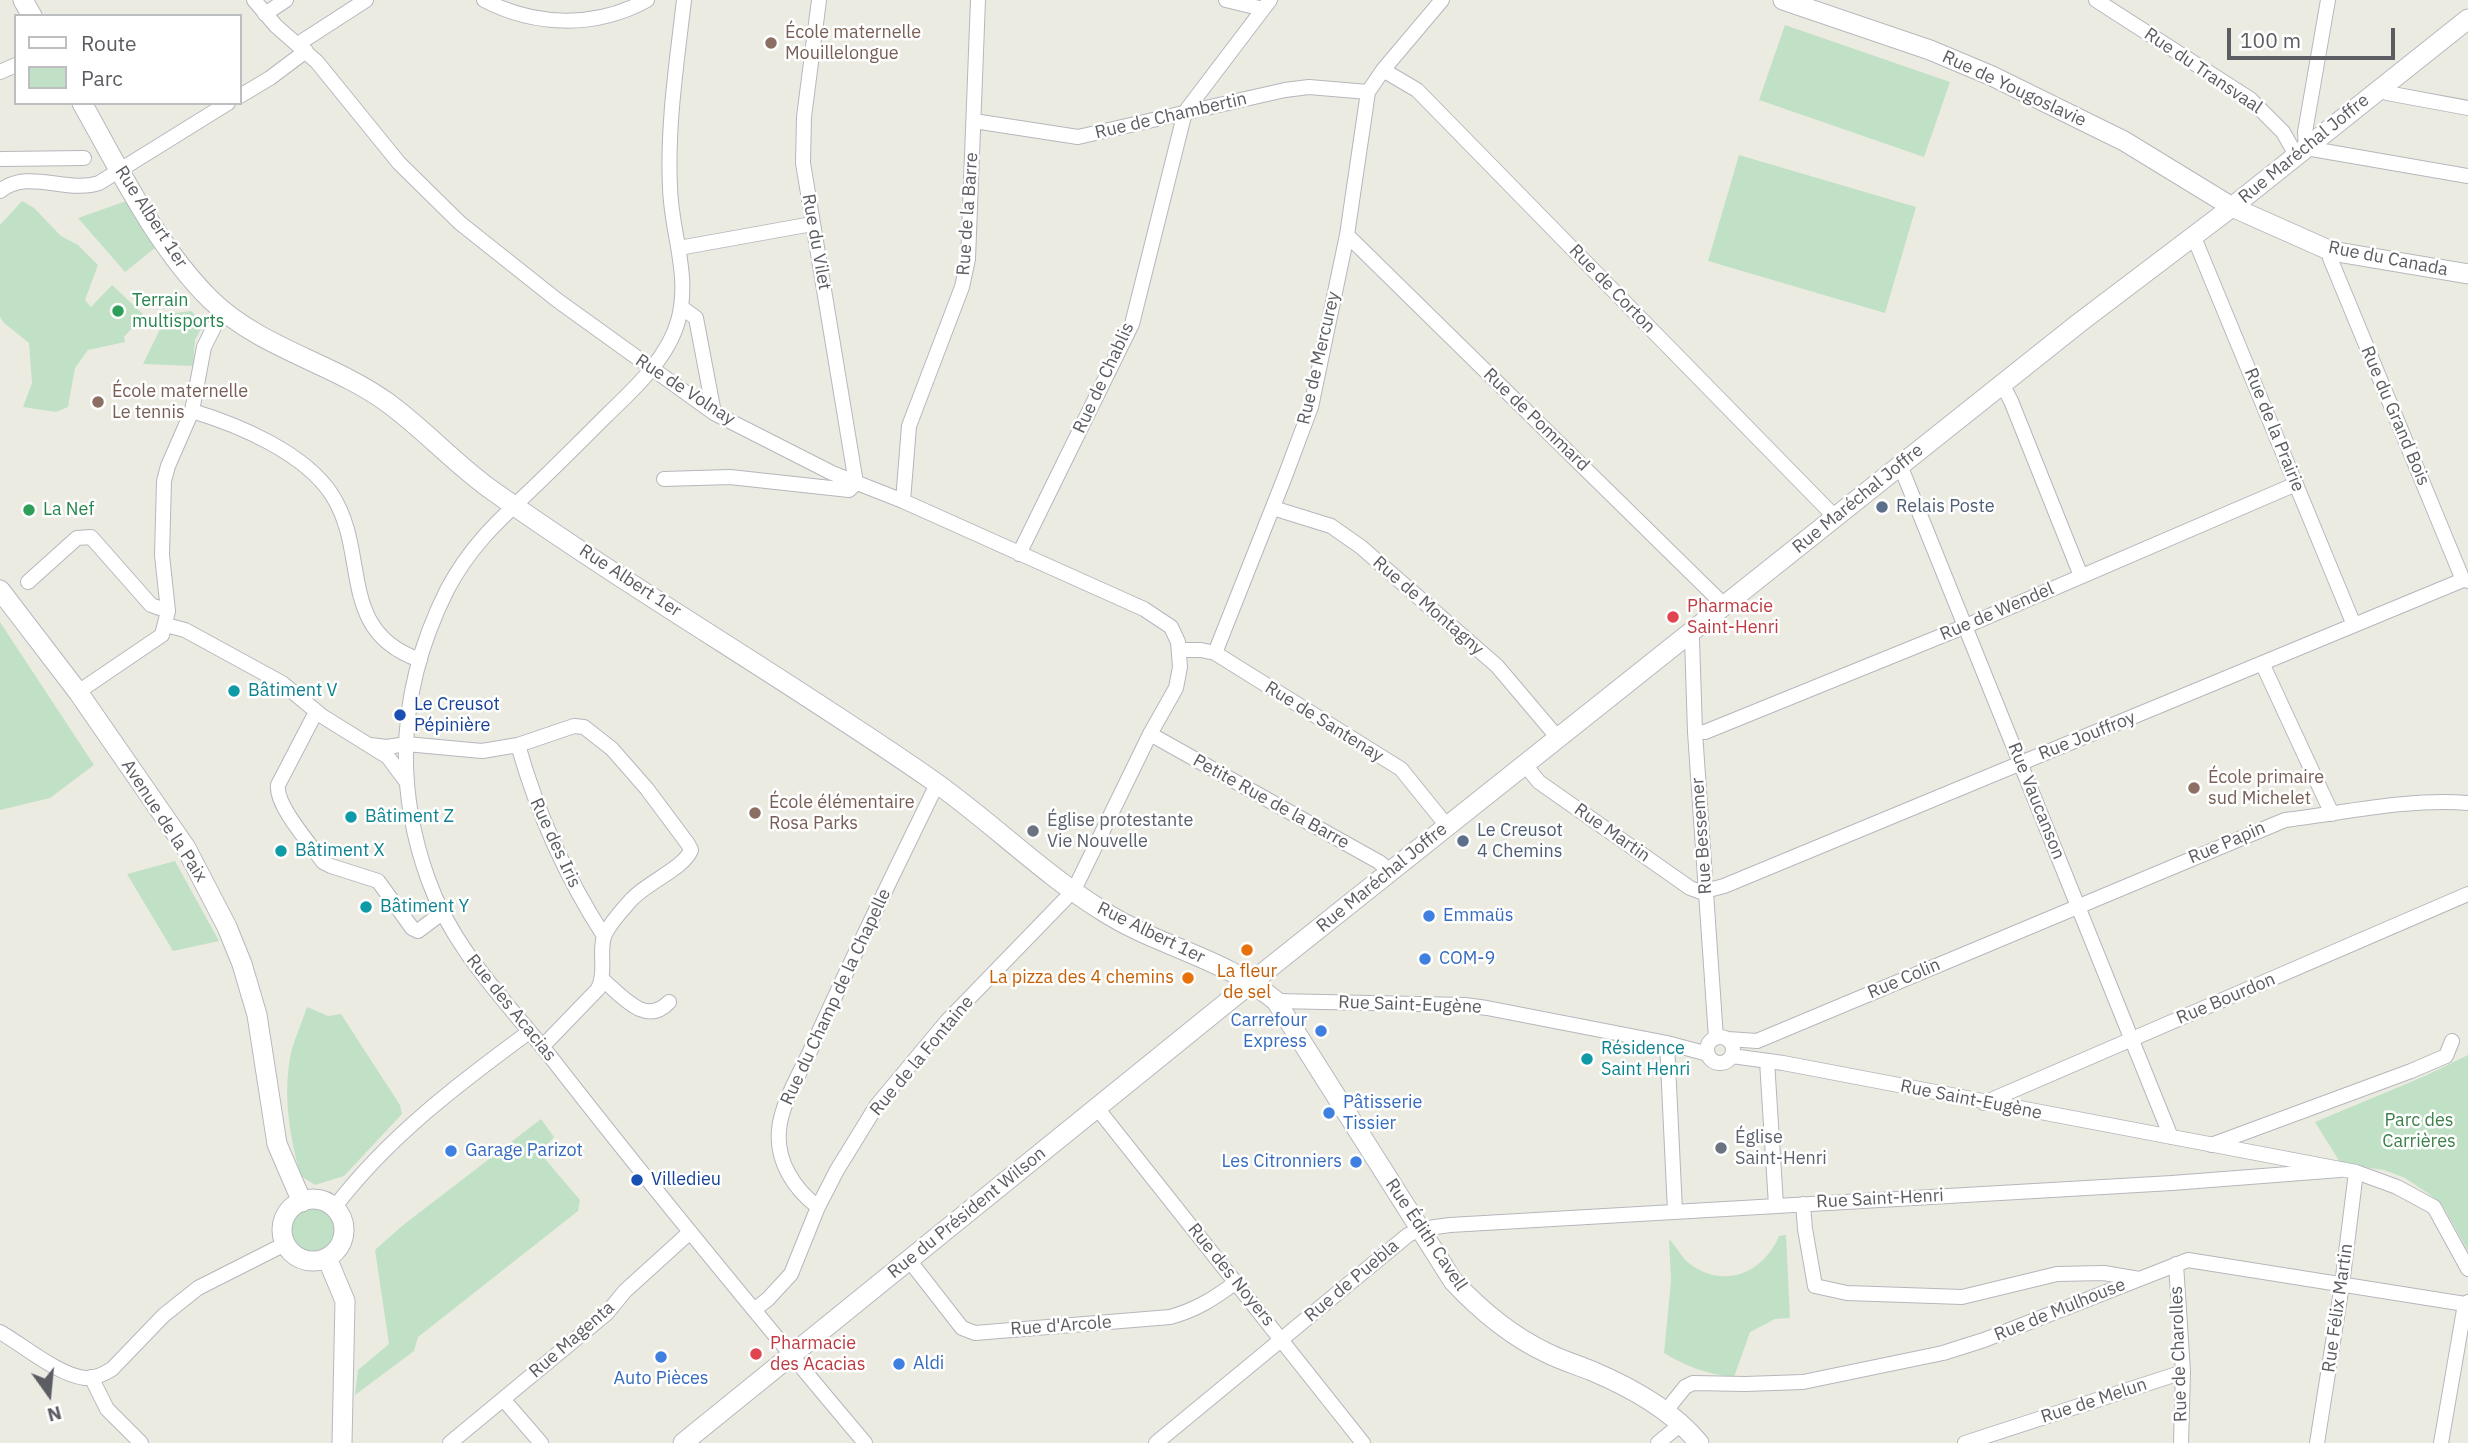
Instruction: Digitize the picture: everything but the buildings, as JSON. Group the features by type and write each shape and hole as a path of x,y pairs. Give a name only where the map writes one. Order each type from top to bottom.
{"main road":[{"name":"Rue de Yougoslavie","path":"1783,0 1930,50 1992,76 2124,141 2232,207"},
{"name":"Rue Maréchal Joffre","path":"1251,982 2002,384 2232,207 2468,19"},
{"name":"Rue Albert 1er","path":"83,105 165,243 196,284 222,311 257,333 369,390 409,419 461,466 514,505 937,784 1110,916 1251,982"},
{"name":"Rue du Canada","path":"2232,207 2331,251 2468,274"},
{"name":"Avenue de la Paix","path":"0,590 78,692 186,848 227,927 242,964 257,1015 277,1144 302,1202"},
{"name":"Rue Édith Cavell","path":"1251,982 1276,1001 1453,1281 1489,1316 1518,1337 1546,1353 1616,1382 1665,1412 1699,1443"},
{"name":"Rue du Président Wilson","path":"683,1443 1251,982"},
{"path":"319,1200 334,1208 344,1225 344,1235 335,1252 319,1261 303,1260 296,1256 285,1244 282,1227 295,1206 302,1202 319,1200"},
{"path":"327,1258 345,1301 342,1443"}],"street":[{"name":"Rue de Volnay","path":"254,0 265,14 330,76 399,163 460,223 557,300 713,413 856,483 903,501 1161,619 1171,627 1180,650"},
{"path":"265,14 286,0"},
{"path":"242,95 270,78 302,48 366,0"},
{"path":"484,0 522,15 570,22 608,16 647,0"},
{"name":"Rue des Acacias","path":"684,0 674,88 670,188 684,289 677,325 652,369 482,537 447,590 420,660 411,700 406,781 410,817 419,852 442,913 481,973 791,1356 865,1443"},
{"name":"Rue du Vilet","path":"819,0 804,117 803,163 856,483"},
{"name":"Rue de la Barre","path":"903,501 909,426 962,287 968,259 978,0"},
{"path":"1226,0 1266,5"},
{"path":"1368,92 1441,0"},
{"name":"Rue du Transvaal","path":"2096,0 2112,4 2250,99 2301,152"},
{"path":"2328,0 2301,152 2468,176"},
{"path":"1185,112 1266,5"},
{"name":"Rue de Corton","path":"1383,70 1417,90 1835,517"},
{"name":"Rue de Chambertin","path":"974,121 1078,137 1301,88 1368,92"},
{"path":"2382,88 2387,93 2468,108"},
{"name":"Rue de Mercurey","path":"1214,653 1311,407 1347,235 1368,92"},
{"path":"84,158 1,156 4,188 14,181 89,186 225,105"},
{"name":"Rue de Chablis","path":"1019,554 1132,324 1185,112"},
{"path":"679,248 812,225"},
{"name":"Rue de Pommard","path":"1347,235 1724,606"},
{"name":"Rue de la Prairie","path":"2193,235 2354,625"},
{"name":"Rue du Grand Bois","path":"2331,251 2330,258 2376,372 2466,581"},
{"path":"681,307 696,318 713,413"},
{"path":"78,692 162,635 167,618 162,555 163,489 168,466 192,411 204,347 222,311"},
{"path":"2002,384 2081,576"},
{"path":"192,411 237,427 294,458 316,475 342,514 350,541 357,589 367,618 385,641 398,651 420,660"},
{"name":"Rue Vaucanson","path":"1900,465 2171,1136"},
{"path":"664,479 730,477 849,490 856,483"},
{"name":"Rue de Wendel","path":"1695,732 1705,733 1966,626 2296,484"},
{"name":"Rue de Montagny","path":"1273,508 1331,526 1361,547 1497,666 1558,738"},
{"path":"28,582 77,538 91,537 151,605 167,618 185,631 282,683 316,712 388,757 397,765 406,781"},
{"name":"Rue Jouffroy","path":"1706,891 1737,881 2466,581"},
{"name":"Rue Bessemer","path":"1689,634 1692,639 1695,732 1706,891 1722,1039"},
{"name":"Rue de Santenay","path":"1180,650 1214,653 1401,769 1447,826"},
{"name":"Rue de la Fontaine","path":"754,1310 791,1274 818,1208 856,1138 892,1085 947,1021 1074,890 1150,734 1176,688 1180,650"},
{"path":"2262,663 2332,814"},
{"path":"316,712 278,785 279,798 288,813 323,862 378,881 412,929 423,929 442,913"},
{"path":"369,745 387,747 407,744 482,751 519,744 573,726 584,727 612,749 688,844 691,850 688,858 634,897 604,936 603,980 590,999 542,1047"},
{"name":"Petite Rue de la Barre","path":"1150,734 1379,862 1391,872"},
{"name":"Rue des Iris","path":"519,744 534,799 552,840 588,911 604,936"},
{"name":"Rue Martin","path":"1525,765 1539,782 1690,888 1706,891"},
{"name":"Rue du Champ de la Chapelle","path":"818,1208 795,1186 782,1158 779,1135 782,1113 937,784"},
{"name":"Rue Papin","path":"2078,906 2285,820 2452,802 2468,803"},
{"name":"Rue Bourdon","path":"1984,1102 2468,894"},
{"name":"Rue Colin","path":"1722,1039 1757,1041 2078,906"},
{"path":"603,980 641,1011 662,1010 669,1002"},
{"name":"Rue Saint-Eugène","path":"1276,1001 1465,1005 1667,1043 1708,1054"},
{"path":"334,1208 360,1176 419,1118 529,1032"},
{"path":"1722,1039 1733,1047 1732,1056 1721,1063 1713,1061 1708,1054 1709,1044 1722,1039"},
{"path":"2211,1145 2446,1056 2452,1041"},
{"path":"1667,1043 1675,1211"},
{"name":"Rue Saint-Eugène","path":"1732,1056 2356,1172 2397,1187 2434,1207 2468,1269"},
{"path":"1767,1061 1776,1205"},
{"name":"Rue des Noyers","path":"1097,1108 1363,1443"},
{"name":"Rue Saint-Henri","path":"1421,1229 1675,1211 2172,1183 2340,1170"},
{"name":"Rue Félix Martin","path":"2317,1443 2342,1285 2356,1172"},
{"path":"1804,1204 1805,1229 1815,1286 1826,1289 1847,1293 1962,1297 2057,1274 2104,1273 2139,1279"},
{"name":"Rue de Puebla","path":"1156,1443 1408,1235 1421,1229"},
{"name":"Rue Magenta","path":"450,1443 607,1313 630,1286 690,1232"},
{"path":"0,1332 59,1368 75,1375 91,1377 112,1369 164,1315 198,1288 285,1244"},
{"name":"Rue d'Arcole","path":"909,1260 962,1328 975,1333 1170,1317 1187,1313 1207,1303 1236,1282"},
{"name":"Rue de Mulhouse","path":"1665,1412 1685,1387 1693,1383 1802,1382 1943,1353 1984,1340 2188,1260 2467,1303"},
{"name":"Rue de Charolles","path":"2176,1264 2183,1372 2181,1443"},
{"path":"2441,1443 2467,1303"},
{"name":"Rue de Melun","path":"1965,1443 2183,1372"},
{"path":"91,1377 107,1409 141,1443"},
{"path":"503,1399 541,1443"},
{"path":"1658,1443 1681,1424"}],"green space":[{"path":"1785,25 1950,82 1924,157 1759,100"},
{"path":"1739,155 1916,207 1885,313 1708,261"},
{"path":"129,200 155,248 125,272 78,218"},
{"path":"22,201 34,208 61,236 78,245 98,265 85,300 91,307 112,285 144,315 124,337 125,342 88,350 75,368 68,407 56,412 23,407 32,383 29,343 0,317 0,225"},
{"path":"191,311 204,323 195,340 193,366 143,364 164,321 175,313"},
{"path":"0,622 94,765 50,798 0,810"},
{"path":"175,861 219,941 173,951 127,874"},
{"path":"307,1007 328,1016 341,1014 400,1105 402,1114 344,1176 315,1185 301,1176 291,1133 287,1088 290,1058"},
{"name":"Parc des Carrières","path":"2468,1055 2468,1251 2443,1206 2429,1194 2405,1178 2384,1170 2341,1164 2315,1122"},
{"path":"541,1119 554,1137 540,1153 580,1200 578,1211 418,1337 414,1351 355,1395 358,1370 389,1344 375,1250 402,1226"},
{"path":"314,1208 330,1215 337,1231 330,1247 314,1254 298,1247 291,1231 298,1215"},
{"path":"1786,1235 1790,1318 1775,1319 1750,1332 1734,1377 1698,1369 1664,1353 1671,1281 1669,1239 1690,1264 1703,1272 1730,1276 1753,1268 1764,1259 1779,1236"}],"place":[{"name":"École maternelle Mouillelongue","path":"771,43"},
{"name":"Terrain multisports","path":"118,311"},
{"name":"École maternelle Le tennis","path":"98,402"},
{"name":"Relais Poste","path":"1882,507"},
{"name":"La Nef","path":"29,510"},
{"name":"Pharmacie Saint-Henri","path":"1673,617"},
{"name":"Bâtiment V","path":"234,691"},
{"name":"Le Creusot Pépinière","path":"400,715"},
{"name":"École primaire sud Michelet","path":"2194,788"},
{"name":"École élémentaire Rosa Parks","path":"755,813"},
{"name":"Bâtiment Z","path":"351,817"},
{"name":"Église protestante Vie Nouvelle","path":"1033,831"},
{"name":"Le Creusot 4 Chemins","path":"1463,841"},
{"name":"Bâtiment X","path":"281,851"},
{"name":"Bâtiment Y","path":"366,907"},
{"name":"Emmaüs","path":"1429,916"},
{"name":"La fleur de sel","path":"1247,950"},
{"name":"COM-9","path":"1425,959"},
{"name":"La pizza des 4 chemins","path":"1188,978"},
{"name":"Carrefour Express","path":"1321,1031"},
{"name":"Résidence Saint Henri","path":"1587,1059"},
{"name":"Pâtisserie Tissier","path":"1329,1113"},
{"name":"Église Saint-Henri","path":"1721,1148"},
{"name":"Garage Parizot","path":"451,1151"},
{"name":"Les Citronniers","path":"1356,1162"},
{"name":"Villedieu","path":"637,1180"},
{"name":"Pharmacie des Acacias","path":"756,1354"},
{"name":"Auto Pièces","path":"661,1357"},
{"name":"Aldi","path":"899,1364"}]}
